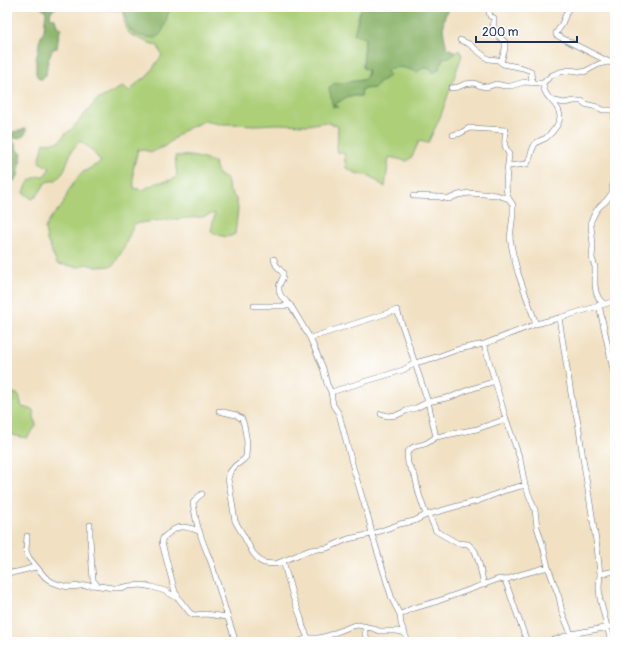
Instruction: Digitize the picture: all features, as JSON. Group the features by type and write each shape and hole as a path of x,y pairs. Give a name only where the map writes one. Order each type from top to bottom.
{"street":[{"path":"488,7 490,16 494,18 493,29 505,42 501,62"},
{"path":"569,7 556,35 615,65"},
{"path":"460,40 469,44 488,59 498,60 503,64 532,71 532,83"},
{"path":"451,88 474,83 487,87 496,84 505,86 515,85 524,82 543,83 552,75 560,72 570,70 584,72 599,64 608,62"},
{"path":"508,166 526,164 529,161 534,145 546,138 558,124 560,112 545,93 543,83"},
{"path":"550,100 564,103 582,101 603,110 614,110 615,122"},
{"path":"453,135 461,134 469,128 506,130 504,140 509,154 506,195 513,205 510,238 512,254 536,324"},
{"path":"615,181 612,187 612,192 606,201 596,211 591,221 593,246 592,258 595,267 594,285 602,304 615,379"},
{"path":"413,196 440,197 449,199 458,195 469,193 496,195 509,199"},
{"path":"274,259 276,265 283,273 279,286 281,296 291,306 310,338 323,368 327,384 331,392 333,405 339,414 372,534 392,599 400,615 401,624 408,642"},
{"path":"331,392 403,370 415,363 484,344 536,324 615,301"},
{"path":"254,306 291,306"},
{"path":"310,338 397,310 428,402 436,437"},
{"path":"559,318 573,406 577,414 578,428 581,436 582,452 597,547 600,574 600,599 611,642"},
{"path":"484,344 506,419 520,459 524,475 524,485 536,510 536,527 543,546 548,567 559,597 562,612 574,642"},
{"path":"381,414 388,416 396,415 428,402 451,397 495,381"},
{"path":"219,411 236,415 242,419 246,432 246,457 232,469 228,479 235,521 253,553 264,564 275,564 310,550 327,548 348,539 372,534 524,485"},
{"path":"484,585 475,551 468,544 457,543 436,531 419,494 415,476 408,464 407,453 410,448 428,442 436,437 477,429 506,419"},
{"path":"202,494 193,503 199,531 236,642"},
{"path":"90,525 93,580 97,585"},
{"path":"199,531 185,527 172,529 162,539 175,592 190,613 194,615 206,614 227,617"},
{"path":"27,536 26,550 29,558 45,577 52,582 68,587 97,585 119,588 142,585 152,587 179,598"},
{"path":"283,561 293,597 308,638"},
{"path":"7,573 16,573 36,567"},
{"path":"400,615 411,608 438,601 499,579 505,580 548,567"},
{"path":"600,574 615,571"},
{"path":"505,580 527,642"},
{"path":"297,642 308,638 327,636 358,625 379,631 397,631 405,633"},
{"path":"365,626 365,634 368,642"},
{"path":"548,642 571,634 615,626"}],"green space":[{"path":"40,7 55,7 56,8 51,11 50,17 55,19 57,26 62,28 59,33 57,48 53,49 51,52 46,75 42,79 39,79 36,74 36,58 39,42 44,30 46,11"},
{"path":"96,7 119,7 126,13 169,10 168,7 363,7 360,11 354,35 365,38 363,68 368,70 367,76 363,80 333,84 333,105 348,96 361,96 362,89 375,88 378,83 389,76 387,70 402,68 417,72 423,68 439,69 443,58 450,57 459,50 462,55 441,115 428,143 419,141 412,157 407,161 389,157 385,187 370,176 356,173 346,168 344,153 337,152 338,126 325,122 308,125 255,125 220,124 204,121 183,131 165,146 152,152 138,149 133,170 134,188 143,190 156,183 172,180 177,176 175,156 194,157 214,162 219,175 227,179 229,190 236,199 238,209 235,234 232,236 223,236 211,231 215,213 202,217 134,224 124,248 113,266 96,267 86,264 79,267 57,264 47,240 45,228 52,216 62,206 69,190 80,174 101,162 91,149 80,141 72,150 63,173 56,180 46,182 37,196 32,199 24,193 25,189 30,180 36,177 44,176 50,168 39,162 44,143 59,142 97,100 122,87 130,91 140,80 146,78 162,55 158,46 139,39 127,31 123,11 98,9"},
{"path":"119,7 168,7 169,10 163,29 156,38 137,35 131,31 123,9"},
{"path":"363,7 450,7 445,17 443,27 447,48 456,52 450,57 443,58 439,69 434,73 430,68 423,68 417,72 410,69 391,68 387,70 389,76 378,83 375,88 362,89 361,96 348,96 334,105 339,107 333,107 329,88 333,84 363,80 367,76 368,70 363,68 365,38 354,35 360,11"},
{"path":"7,127 11,132 20,131 26,128 26,133 19,138 12,140 16,145 17,151 22,153 18,176 7,188"},
{"path":"7,391 19,395 22,407 33,410 36,426 27,438 16,436 7,432"}]}
